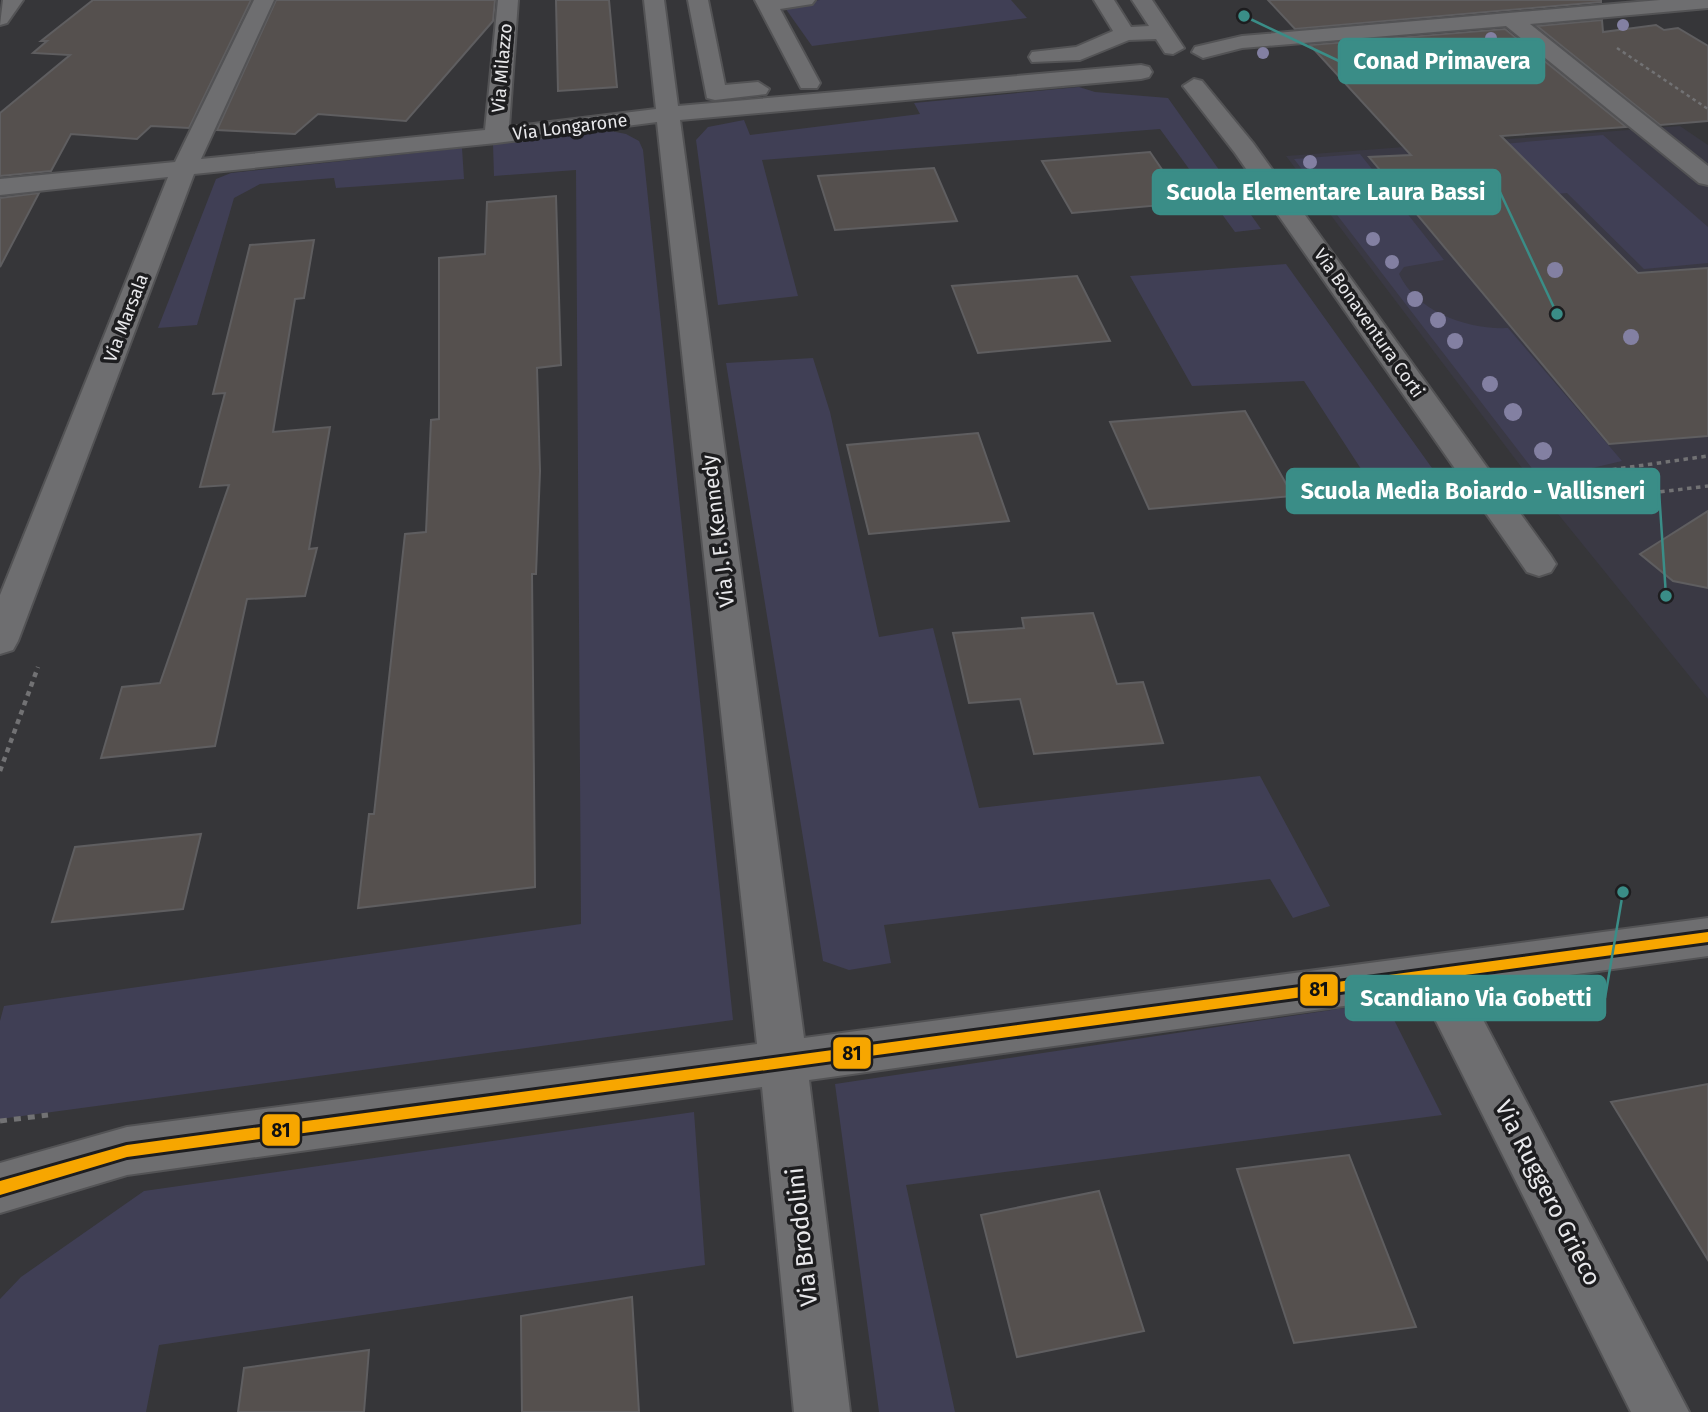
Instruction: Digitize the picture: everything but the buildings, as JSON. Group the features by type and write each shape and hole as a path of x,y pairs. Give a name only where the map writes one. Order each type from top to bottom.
{"street":[{"path":"0,19 13,0"},
{"name":"Via Marsala","path":"0,641 185,166 264,0"},
{"name":"Via Milazzo","path":"496,136 508,0"},
{"name":"Via J. F. Kennedy","path":"654,0 783,1062"},
{"path":"698,0 715,93 958,66"},
{"path":"805,0 767,3 809,83"},
{"path":"1104,0 1125,34"},
{"path":"1142,0 1168,40"},
{"path":"1203,52 1242,42 1708,2"},
{"path":"1510,18 1708,178"},
{"path":"1012,61 1080,53 1125,34 1168,40"},
{"name":"Via Bonaventura Corti","path":"1168,40 1203,52 1223,61 1195,80 1141,72 1137,64 1144,54 1168,40"},
{"name":"Via Longarone","path":"0,187 496,136 666,100 1141,72"},
{"name":"Via Bonaventura Corti","path":"1195,80 1539,564"},
{"path":"666,100 713,81"},
{"path":"0,1188 127,1151 1708,937"},
{"name":"Via Ruggero Grieco","path":"1434,974 1661,1412"},
{"name":"Via Brodolini","path":"783,1062 822,1412"}],"path":[{"path":"1611,44 1708,109"},
{"path":"1522,482 1708,456"},
{"path":"1503,511 1708,486"},
{"path":"0,771 38,666"},
{"path":"0,1121 55,1114"}],"shaded area":[{"path":"820,0 1011,0 1027,18 812,46 783,5"},
{"path":"1079,87 1095,92 1168,98 1261,229 1235,232 1160,129 762,160 798,296 718,305 696,140 708,127 744,120 750,135 920,114 914,103"},
{"path":"1680,126 1708,145 1708,699 1541,493 1286,156"},
{"path":"611,131 626,134 639,141 643,150 733,1020 0,1119 0,1021 4,1006 581,924 576,170 494,176 493,144"},
{"path":"1603,135 1708,227 1708,263 1644,269 1567,193 1509,198 1413,152"},
{"path":"462,148 464,179 336,188 334,178 260,184 234,198 197,325 158,328 216,179 231,173"},
{"path":"1360,154 1444,260 1404,267 1399,274 1407,287 1418,299 1445,316 1477,326 1508,328 1622,461 1541,480 1294,159"},
{"path":"1286,264 1457,503 1385,506 1304,381 1192,386 1130,276"},
{"path":"813,358 830,412 879,637 933,628 979,808 1260,776 1330,906 1293,918 1270,879 884,925 891,963 849,970 823,961 726,363"},
{"path":"1385,1002 1442,1115 906,1185 955,1412 879,1412 835,1084"},
{"path":"694,1112 705,1265 159,1345 146,1412 0,1412 0,1299 21,1277 144,1191"}],"transit line":[{"name":"81","path":"0,1188 127,1151 1708,937"}],"place":[{"name":"Conad Primavera","path":"1244,16"},
{"name":"Scuola Elementare Laura Bassi","path":"1557,314"},
{"name":"Scuola Media Boiardo - Vallisneri","path":"1666,596"},
{"name":"Scandiano Via Gobetti","path":"1623,892"}]}
